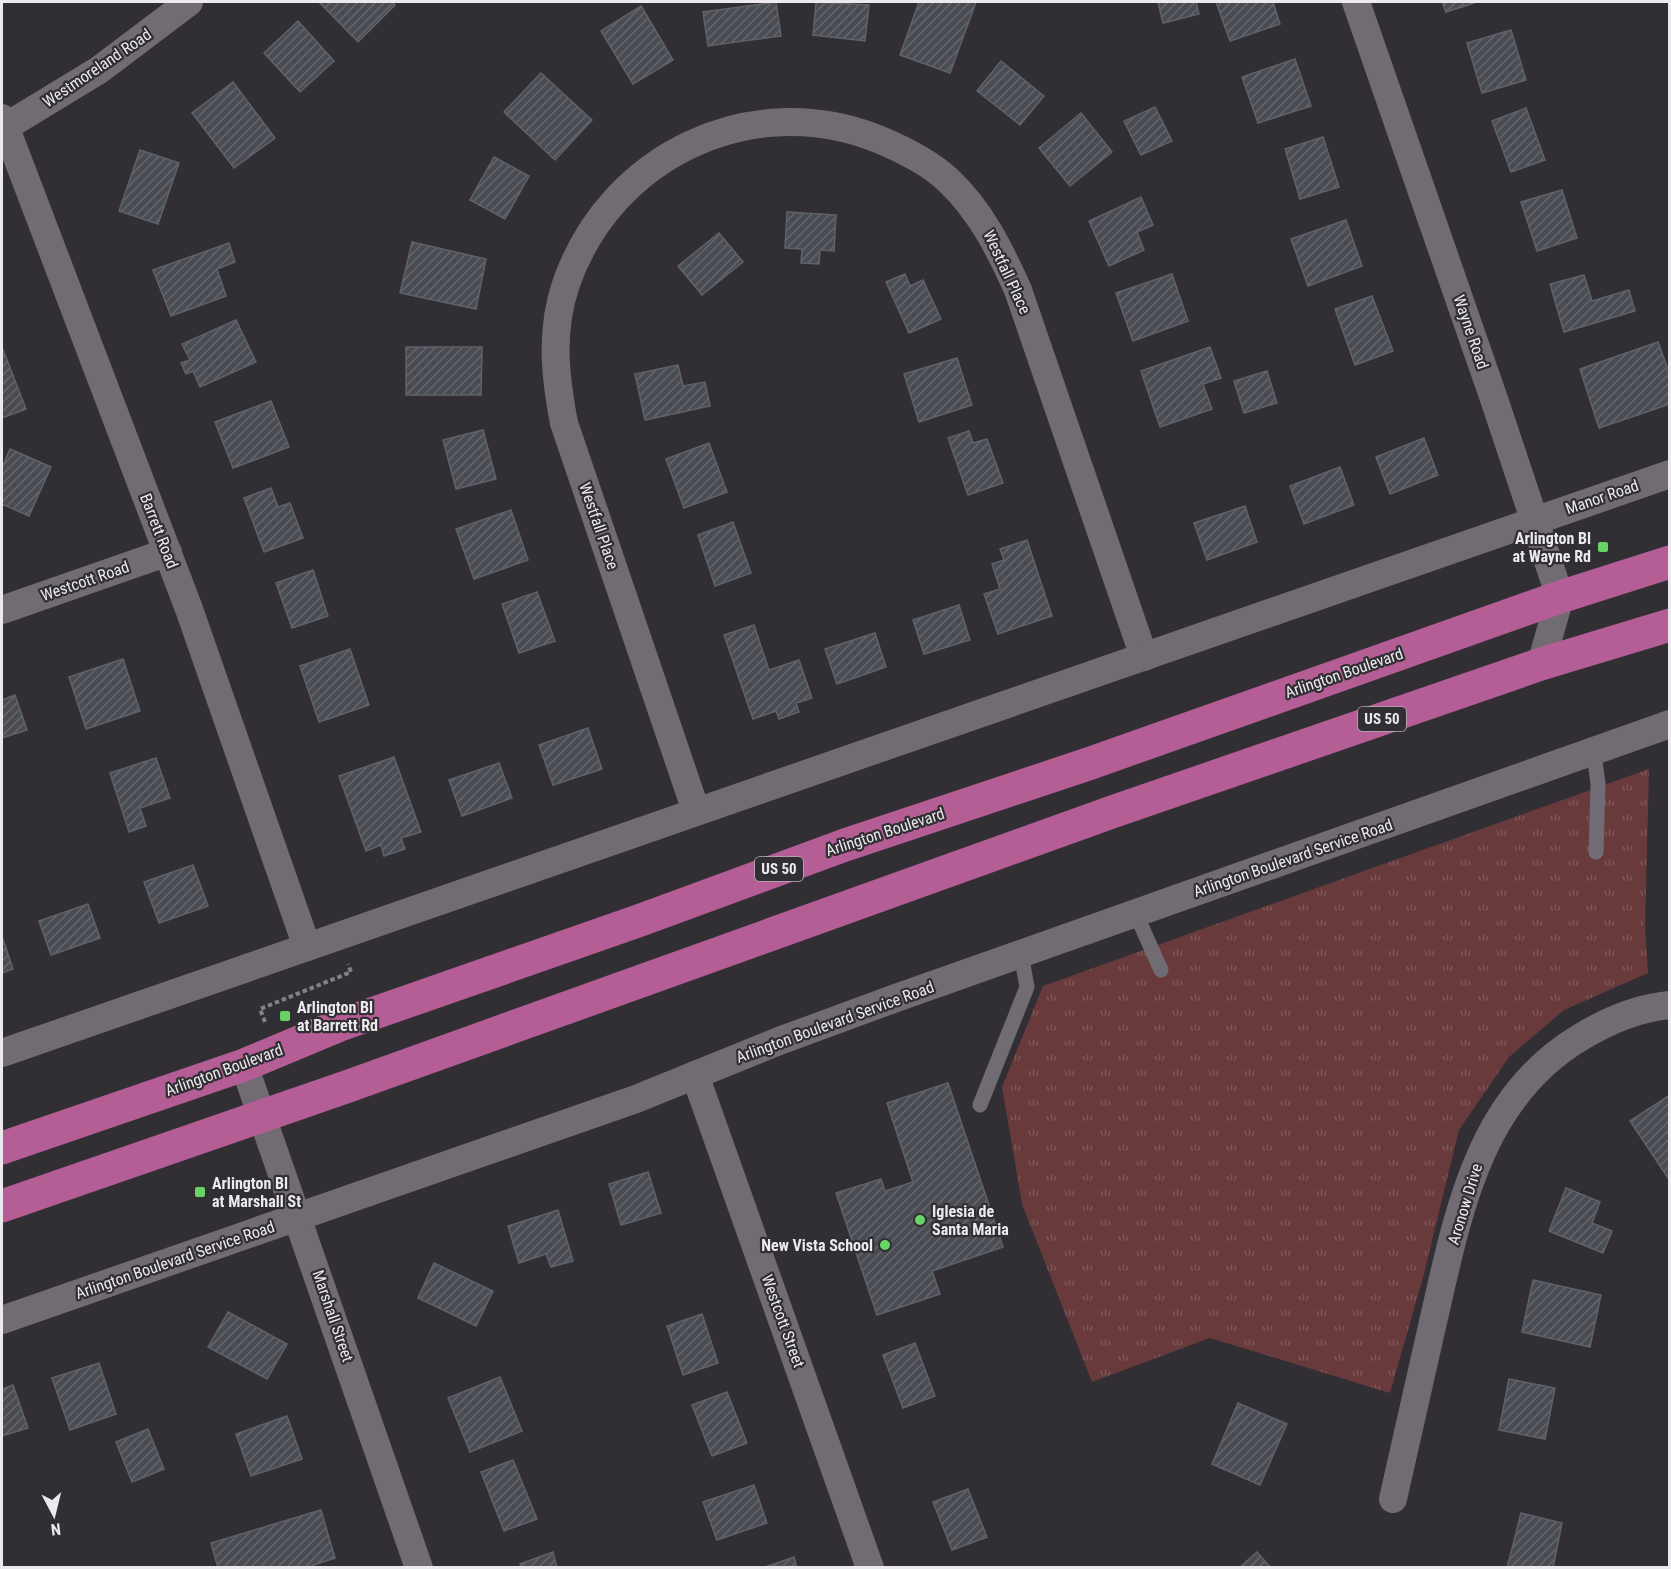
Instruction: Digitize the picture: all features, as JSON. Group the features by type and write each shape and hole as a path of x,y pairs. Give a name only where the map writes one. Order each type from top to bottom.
{"highway":[{"name":"Arlington Boulevard","path":"2,1148 244,1065 340,1025 638,921 845,845 1080,766 1560,597 1670,562"},
{"name":"US 50","path":"2,1206 261,1114 357,1083 1112,812 1541,664 1670,625"}],"street":[{"name":"Westmoreland Road","path":"3,125 99,70 189,2"},
{"name":"Wayne Road","path":"1356,2 1560,597"},
{"name":"Westfall Place","path":"696,811 564,423 555,376 555,333 566,285 584,243 608,207 626,188 665,157 709,136 750,125 793,121 820,123 861,133 898,147 931,167 948,180 972,206 994,237 1018,290 1144,657"},
{"name":"Barrett Road","path":"3,125 168,552 307,947"},
{"name":"Manor Road","path":"1534,521 1670,474"},
{"path":"2,1053 1534,521"},
{"name":"Westcott Road","path":"2,610 168,552"},
{"path":"1541,664 1560,597"},
{"name":"Arlington Boulevard Service Road","path":"2,1320 636,1100 779,1041 1594,753 1670,724"},
{"name":"Aronow Drive","path":"1393,1499 1445,1270 1472,1175 1494,1125 1533,1072 1561,1049 1596,1028 1630,1012 1670,1005"},
{"name":"Marshall Street","path":"244,1065 299,1217 419,1568"},
{"name":"Westcott Street","path":"695,1075 870,1568"}],"lane":[{"path":"1594,753 1598,784 1596,852"},
{"path":"1136,914 1161,970"},
{"path":"980,1105 1027,987 1022,954"}],"path":[{"path":"267,1029 260,1009 351,972 338,936"}],"green space":[{"path":"1649,769 1645,927 1648,973 1564,1010 1509,1057 1459,1130 1424,1274 1390,1393 1210,1338 1092,1382 1022,1204 1002,1087 1043,986"}],"building":[{"path":"319,2 392,2 395,5 358,42"},
{"path":"776,2 781,36 708,46 703,12"},
{"path":"816,2 869,5 865,41 813,35"},
{"path":"919,2 976,2 950,73 900,55"},
{"path":"1158,2 1196,2 1199,14 1163,23"},
{"path":"1216,2 1273,2 1280,24 1230,41"},
{"path":"1442,2 1477,2 1446,12"},
{"path":"641,6 673,60 633,84 601,31"},
{"path":"298,21 334,61 300,92 264,53"},
{"path":"1511,30 1526,80 1482,93 1467,43"},
{"path":"1295,59 1311,106 1258,123 1242,77"},
{"path":"1001,61 1044,96 1020,125 977,91"},
{"path":"541,73 592,120 555,160 504,112"},
{"path":"233,82 275,138 234,168 192,113"},
{"path":"1155,107 1172,141 1141,155 1124,121"},
{"path":"1526,108 1545,160 1511,172 1492,121"},
{"path":"1081,113 1112,152 1070,186 1039,148"},
{"path":"1323,137 1339,187 1300,199 1285,149"},
{"path":"140,150 179,163 158,224 119,211"},
{"path":"494,157 529,176 505,219 470,200"},
{"path":"1562,190 1577,238 1537,251 1521,202"},
{"path":"1141,197 1153,225 1137,232 1144,250 1109,266 1089,221"},
{"path":"787,212 836,215 834,251 820,250 819,264 801,263 802,249 785,248"},
{"path":"1346,220 1362,266 1308,286 1291,239"},
{"path":"719,233 743,262 702,295 678,266"},
{"path":"412,242 486,259 476,309 400,293"},
{"path":"229,243 235,262 217,269 226,296 171,316 153,270"},
{"path":"905,274 910,286 923,280 941,319 909,333 886,282"},
{"path":"1172,274 1188,321 1133,341 1116,293"},
{"path":"1584,275 1592,301 1629,290 1635,311 1564,332 1550,284"},
{"path":"1372,296 1393,351 1355,365 1335,309"},
{"path":"236,320 256,362 200,387 193,371 186,374 181,363 190,360 182,344"},
{"path":"1658,342 1670,375 1670,404 1599,428 1580,369"},
{"path":"2,347 26,409 2,418"},
{"path":"406,347 482,347 481,395 406,395"},
{"path":"1210,347 1221,378 1203,384 1212,409 1160,427 1141,371"},
{"path":"957,358 972,405 919,422 904,374"},
{"path":"678,365 683,386 705,382 710,406 645,420 635,374"},
{"path":"1267,371 1277,403 1244,413 1234,381"},
{"path":"271,401 289,447 233,468 215,422"},
{"path":"483,430 496,479 456,489 443,440"},
{"path":"969,431 973,443 987,439 1003,483 968,495 948,438"},
{"path":"1424,438 1438,475 1390,494 1376,457"},
{"path":"709,443 727,492 684,508 666,459"},
{"path":"10,449 51,467 29,516 2,504 2,468"},
{"path":"1340,467 1354,505 1304,524 1290,486"},
{"path":"271,488 278,507 290,503 303,538 264,552 244,498"},
{"path":"1245,506 1257,542 1207,560 1194,523"},
{"path":"511,510 528,560 474,579 456,529"},
{"path":"733,522 751,573 715,586 698,535"},
{"path":"1027,540 1052,616 998,634 984,594 1000,589 992,564 1004,560 1000,549"},
{"path":"313,570 328,616 292,628 276,583"},
{"path":"537,592 555,641 519,653 502,604"},
{"path":"959,605 970,640 924,654 913,620"},
{"path":"754,625 769,670 799,660 812,698 796,703 799,712 779,719 776,711 753,719 724,635"},
{"path":"875,633 886,667 837,684 825,649"},
{"path":"350,649 369,705 319,722 300,666"},
{"path":"123,659 140,711 86,729 69,677"},
{"path":"15,695 27,730 2,738 2,700"},
{"path":"588,728 602,769 553,785 539,745"},
{"path":"394,757 421,832 401,838 405,849 384,856 381,845 366,851 339,776"},
{"path":"156,758 170,798 140,808 146,826 129,832 110,773"},
{"path":"499,763 512,798 462,816 449,780"},
{"path":"193,865 208,906 159,923 144,882"},
{"path":"88,904 100,938 51,955 39,921"},
{"path":"2,936 13,969 2,973"},
{"name":"Iglesia de Santa Maria","path":"948,1083 1003,1247 932,1271 940,1294 877,1315 836,1193 881,1179 885,1191 913,1182 887,1103"},
{"path":"1670,1095 1670,1181 1630,1121"},
{"path":"648,1172 661,1213 621,1225 609,1184"},
{"path":"1566,1188 1600,1202 1592,1223 1612,1231 1603,1253 1549,1231"},
{"path":"558,1210 573,1261 551,1267 546,1254 519,1263 508,1226"},
{"path":"434,1263 493,1291 476,1326 418,1298"},
{"path":"1533,1280 1601,1295 1590,1347 1522,1332"},
{"path":"228,1312 287,1344 267,1379 208,1347"},
{"path":"702,1314 718,1363 683,1375 667,1326"},
{"path":"915,1343 935,1396 903,1408 883,1355"},
{"path":"99,1363 116,1414 70,1430 52,1378"},
{"path":"500,1377 522,1431 470,1452 448,1398"},
{"path":"1509,1379 1555,1388 1545,1439 1499,1430"},
{"path":"13,1385 28,1428 2,1436 2,1389"},
{"path":"727,1392 747,1443 712,1456 692,1405"},
{"path":"1238,1403 1287,1424 1260,1485 1212,1464"},
{"path":"287,1416 302,1459 251,1476 236,1434"},
{"path":"148,1429 164,1469 132,1482 116,1442"},
{"path":"513,1460 537,1519 504,1531 481,1472"},
{"path":"754,1485 767,1523 717,1540 703,1502"},
{"path":"968,1489 987,1537 952,1550 933,1502"},
{"path":"321,1510 335,1558 305,1568 218,1568 211,1543"},
{"path":"1521,1513 1562,1523 1553,1568 1507,1568"},
{"path":"553,1552 557,1568 522,1568 520,1564"},
{"path":"1257,1552 1271,1568 1239,1568"},
{"path":"794,1557 797,1568 762,1568"}],"place":[{"name":"Arlington Bl at Wayne Rd","path":"1603,547"},
{"name":"Arlington Bl at Barrett Rd","path":"285,1016"},
{"name":"Arlington Bl at Marshall St","path":"200,1192"},
{"name":"Iglesia de Santa Maria","path":"920,1220"},
{"name":"New Vista School","path":"885,1245"}]}
